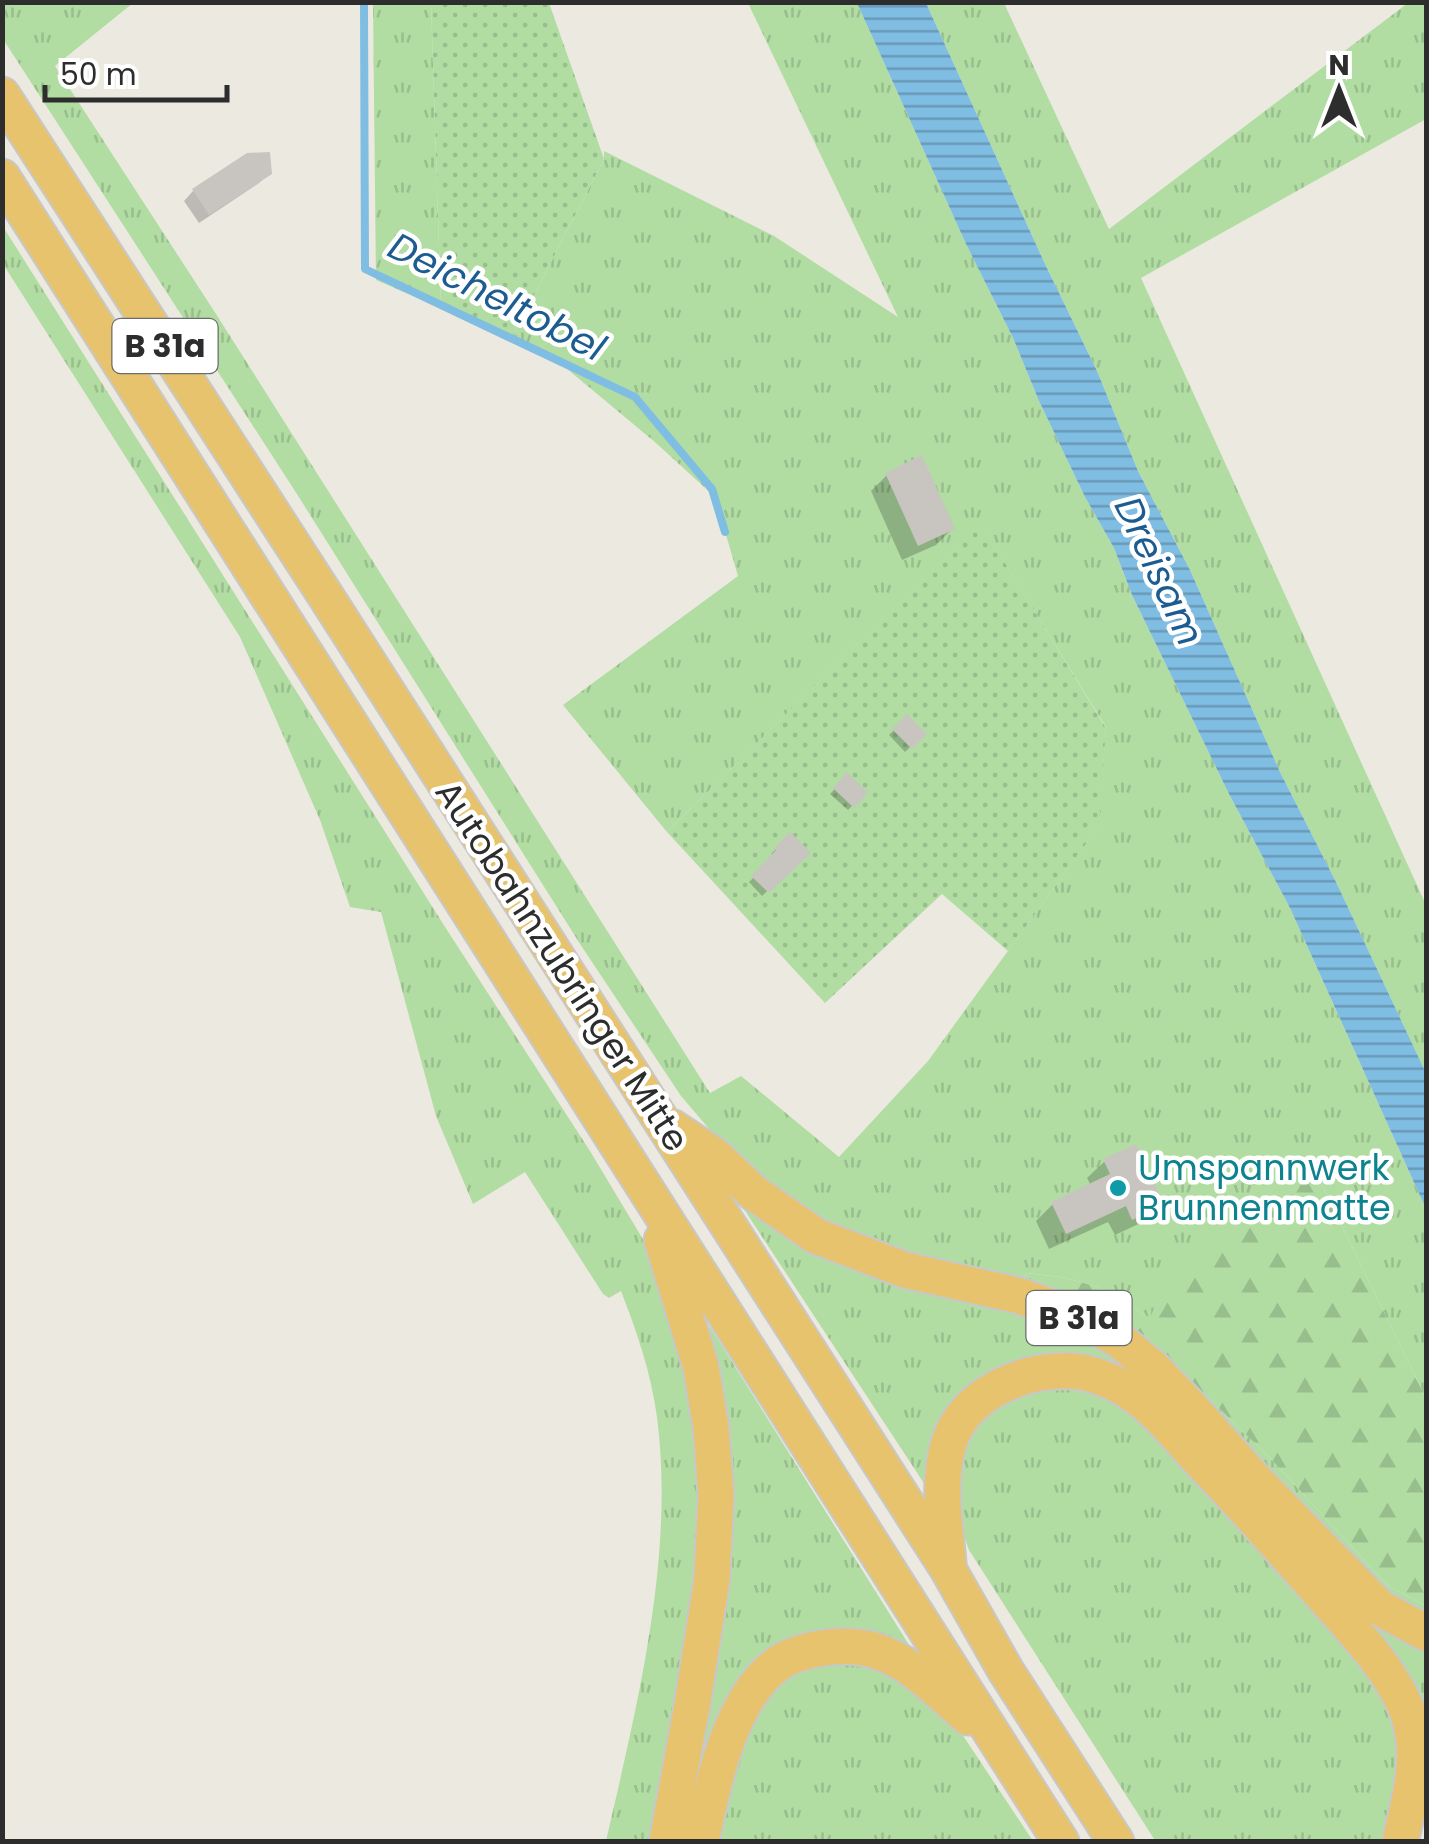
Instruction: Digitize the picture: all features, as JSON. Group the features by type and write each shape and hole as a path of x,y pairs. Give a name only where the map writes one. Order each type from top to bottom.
{"highway":[{"name":"Autobahnzubringer Mitte","path":"2,95 948,1569 1006,1671 1116,1842"},
{"name":"Autobahnzubringer Mitte","path":"2,177 1061,1842"},
{"name":"B 31a","path":"660,1118 716,1156 754,1193 816,1236 905,1270 1020,1296 1074,1315 1119,1340 1193,1410 1380,1608 1426,1633"},
{"path":"647,1192 702,1368 716,1494 712,1579 668,1842"},
{"path":"948,1569 942,1488 946,1455 957,1423 973,1406 1013,1380 1040,1373 1090,1374 1134,1395 1232,1493 1362,1640 1390,1680 1406,1708 1415,1763 1400,1842"},
{"name":"B 31a","path":"701,1842 716,1771 747,1700 780,1662 811,1649 844,1645 890,1656 996,1741"}],"green space":[{"path":"3,3 133,3 55,66 710,1093 741,1076 839,1157 928,1061 1098,827 1106,727 980,523 667,832 563,705 738,576 715,497 548,353 511,340 604,159 604,151 774,236 898,317 748,3 857,3 1039,401 1114,548 1132,595 1229,794 1290,908 1426,1209 1426,1398 1312,1165 1150,1318 1098,1287 1066,1278 1027,1273 1022,1280 940,1264 827,1227 734,1158 681,1096 582,947 295,491 3,39"},
{"path":"373,3 431,3 441,308 376,280"},
{"path":"431,3 549,3 604,159 511,340 441,308"},
{"path":"926,3 1004,3 1109,229 1408,3 1426,3 1426,119 1141,278 1426,905 1426,1073 1280,772 1190,570 1138,471 1097,371"},
{"path":"2,225 653,1256 686,1349 704,1509 688,1657 651,1841 606,1841 641,1684 661,1523 657,1417 643,1353 621,1291 609,1298 603,1294 525,1172 473,1204 436,1116 381,912 350,907 320,820 240,637 3,264"},
{"path":"980,522 1106,728 1099,826 1008,951 942,894 825,1003 667,832"},
{"path":"1312,1165 1426,1398 1426,1606 1387,1585 1270,1458 1145,1336 1090,1304 1022,1280 1027,1273 1098,1287 1150,1318 1155,1306 1272,1177"},
{"path":"734,1194 967,1294 1100,1341 1426,1643 1426,1734 1160,1403 1008,1369 931,1494"},
{"path":"1070,1300 1090,1304 1145,1336 1270,1458 1387,1585 1426,1606 1426,1616 1383,1593"},
{"path":"709,1325 911,1648 774,1659 682,1842 721,1642 727,1559 727,1432"},
{"path":"1045,1382 1120,1396 1353,1647 1400,1725 1393,1817 1383,1841 1156,1842 969,1550 961,1528 958,1457 988,1406"},
{"path":"873,1657 956,1725 1033,1841 711,1842 755,1710 794,1670"}],"water":[{"name":"Dreisam","path":"857,3 926,3 1097,371 1138,471 1190,570 1280,772 1426,1073 1426,1209 1290,908 1229,794 1132,595 1114,548 1039,401"}],"building":[{"path":"270,152 272,174 209,215 192,189 247,153"},
{"path":"922,455 955,529 918,546 885,473"},
{"path":"907,714 927,734 912,749 892,729"},
{"path":"847,772 868,793 854,808 833,788"},
{"path":"790,832 811,853 769,893 751,876"},
{"name":"Umspannwerk Brunnenmatte","path":"1136,1144 1165,1205 1132,1220 1126,1206 1066,1234 1051,1202 1110,1174 1103,1159"}],"waterway":[{"name":"Deicheltobel","path":"364,2 365,269 635,397 712,489 725,532"}],"place":[{"name":"Umspannwerk Brunnenmatte","path":"1118,1188"}]}
